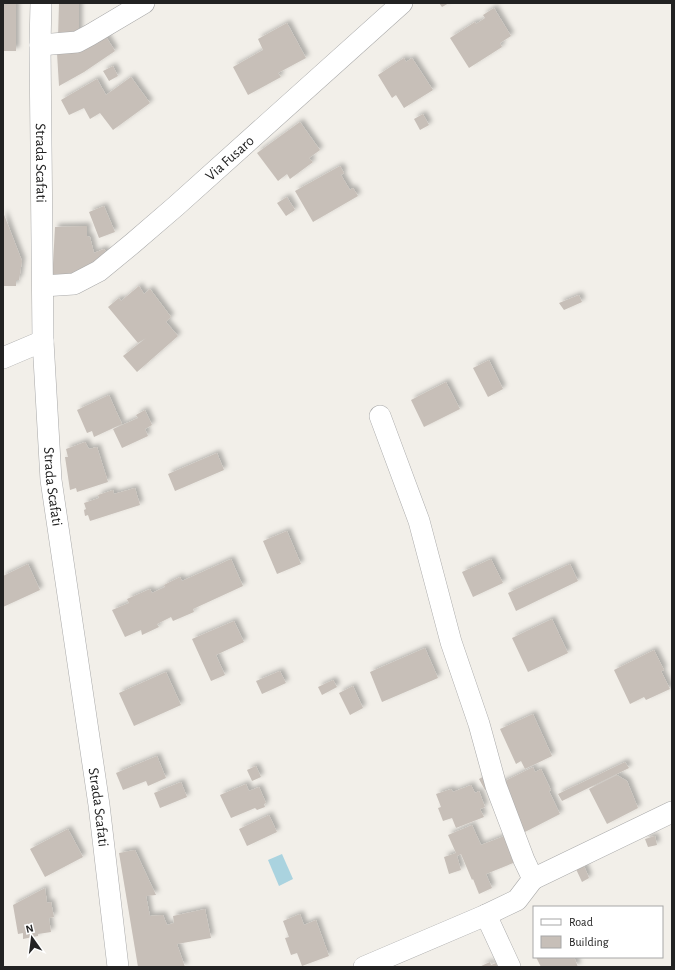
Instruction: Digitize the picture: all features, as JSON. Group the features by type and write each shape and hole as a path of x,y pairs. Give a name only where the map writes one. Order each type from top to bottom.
{"street":[{"name":"Strada Scafati","path":"41,3 40,45 43,341 51,480 98,806 118,967"},
{"path":"40,45 77,42 144,3"},
{"name":"Via Fusaro","path":"43,286 74,284 99,271 176,206 402,3"},
{"path":"3,358 43,341"},
{"path":"380,416 419,521 451,642 479,724 496,786 524,860 533,879"},
{"path":"364,967 486,915 517,900 533,879 672,812"},
{"path":"486,915 510,967"}],"water":[{"path":"282,854 293,879 279,886 268,860"}],"building":[{"path":"3,3 16,3 16,51 3,51"},
{"path":"59,3 79,3 79,39 58,38"},
{"path":"439,3 449,3 442,7"},
{"path":"494,8 511,36 500,43 502,47 469,68 450,38 475,22 476,24 485,18 483,15"},
{"path":"287,23 306,58 278,73 281,77 248,95 233,67 263,50 258,39"},
{"path":"105,35 115,51 84,72 59,86 57,53"},
{"path":"404,58 406,62 412,58 433,90 404,108 396,95 392,98 378,75"},
{"path":"113,66 118,76 109,81 103,71"},
{"path":"131,77 150,103 113,130 100,113 90,119 84,108 69,115 61,100 97,79 106,95"},
{"path":"423,114 429,125 420,130 414,119"},
{"path":"300,122 320,150 309,158 313,162 290,179 287,174 278,181 257,153"},
{"path":"340,166 344,173 341,175 350,190 353,188 358,196 313,222 295,191"},
{"path":"287,197 295,210 286,216 277,203"},
{"path":"104,206 115,232 99,238 89,212"},
{"path":"3,212 22,261 19,280 16,280 16,286 3,286"},
{"path":"87,226 87,236 90,237 94,253 104,249 111,259 52,283 55,227"},
{"path":"139,286 144,294 150,289 171,317 166,322 178,336 137,372 123,356 146,338 138,343 108,307 119,298 121,301"},
{"path":"579,295 582,302 564,310 559,303"},
{"path":"489,360 503,389 488,397 473,368"},
{"path":"446,382 460,409 424,427 411,400"},
{"path":"109,395 122,424 94,437 92,431 87,433 77,410"},
{"path":"145,410 152,425 145,429 148,436 122,448 113,429 138,418 136,415"},
{"path":"85,442 89,449 97,447 108,482 77,492 76,488 70,490 65,457 68,457 66,449"},
{"path":"217,453 224,470 175,491 168,474"},
{"path":"135,488 140,505 90,521 88,515 85,516 84,510 86,509 84,503 99,498 98,495 113,490 114,494"},
{"path":"287,531 301,564 277,574 263,541"},
{"path":"231,559 243,586 193,609 194,612 173,621 171,617 157,624 159,627 142,635 141,630 125,637 112,610 129,603 127,599 150,589 152,593 165,587 164,585 180,577 182,581"},
{"path":"491,559 503,583 473,597 462,572"},
{"path":"28,564 40,590 3,607 3,576"},
{"path":"570,564 578,581 516,611 508,593"},
{"path":"552,619 568,653 528,672 512,638"},
{"path":"234,621 244,642 216,655 225,675 211,681 192,639"},
{"path":"425,648 438,678 382,702 370,672"},
{"path":"654,650 664,670 661,671 670,689 646,700 644,697 630,704 614,670"},
{"path":"280,671 286,683 262,694 256,681"},
{"path":"166,672 181,705 134,726 119,693"},
{"path":"333,680 337,687 322,695 318,687"},
{"path":"353,686 363,708 350,715 339,693"},
{"path":"533,714 552,756 525,769 521,761 516,764 500,729"},
{"path":"157,756 166,778 148,786 146,781 123,790 116,773"},
{"path":"625,762 629,768 562,801 558,794"},
{"path":"256,766 261,777 252,781 247,770"},
{"path":"533,767 535,772 541,769 560,814 523,833 499,784"},
{"path":"486,775 492,786 485,790 479,779"},
{"path":"617,775 627,781 638,808 607,824 589,789"},
{"path":"181,782 187,797 160,808 154,793"},
{"path":"246,784 249,791 259,787 266,803 264,804 265,807 257,810 255,808 231,818 220,795"},
{"path":"471,785 475,793 479,791 485,807 480,809 484,817 456,828 452,818 443,821 438,808 441,807 436,794 451,789 453,792"},
{"path":"269,815 277,832 247,846 239,829"},
{"path":"472,825 481,845 507,835 518,861 486,874 492,888 479,894 461,854 457,856 461,870 449,874 444,857 456,853 448,835"},
{"path":"68,829 83,857 45,877 30,849"},
{"path":"655,836 657,845 648,847 645,839"},
{"path":"135,850 156,895 146,896 150,916 163,915 167,925 174,923 173,916 205,909 211,938 177,944 185,967 138,967 119,853"},
{"path":"584,866 589,878 582,882 576,869"},
{"path":"45,888 47,903 51,902 54,917 49,918 51,932 38,934 38,936 23,939 23,933 18,934 13,905"},
{"path":"300,914 304,925 316,920 329,956 302,966 297,953 291,955 285,938 289,937 283,921"},
{"path":"536,958 574,958 578,967 541,967"},
{"path":"490,962 491,965 496,963 498,967 479,967"}]}
